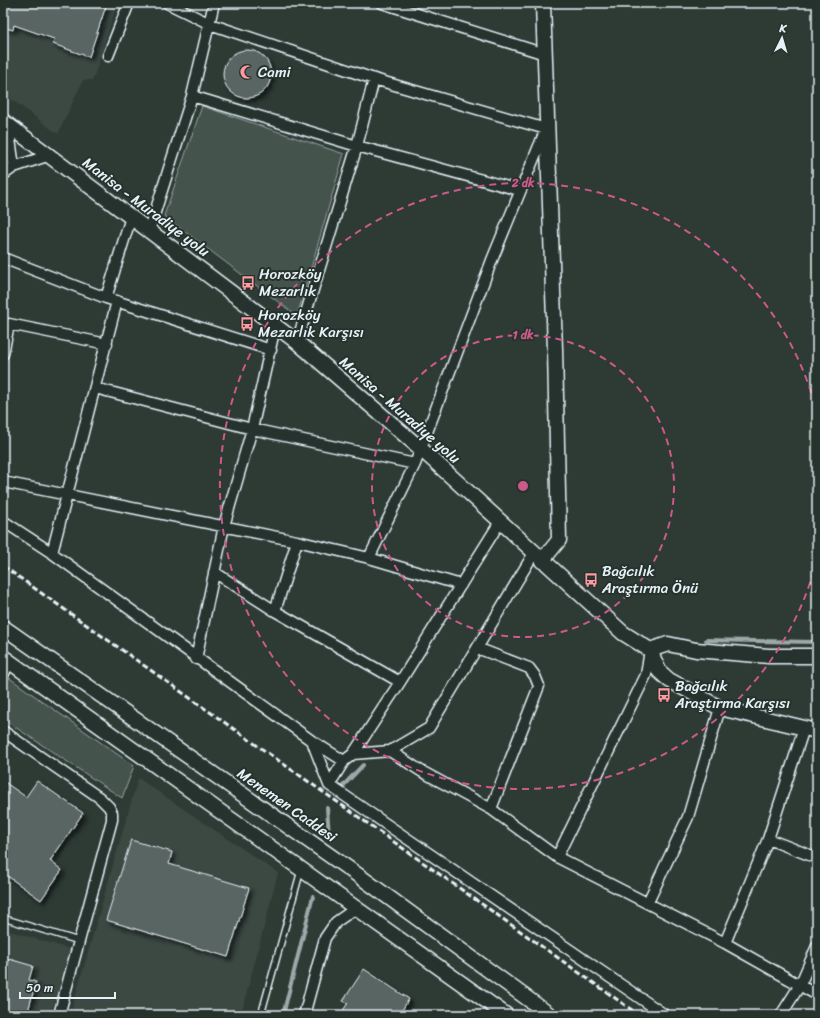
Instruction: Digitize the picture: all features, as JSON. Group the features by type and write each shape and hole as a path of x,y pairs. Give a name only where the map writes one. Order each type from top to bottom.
{"main road":[{"path":"538,557 559,540 555,350 546,129 543,3"},
{"name":"Manisa - Muradiye yolu","path":"6,123 275,327 297,342 421,449 623,633 650,650"},
{"name":"Menemen Caddesi","path":"3,627 362,878 550,1015"},
{"path":"810,729 720,708 669,680 659,671 650,650 668,644 696,650 769,656 817,656"},
{"path":"6,659 506,1015"}],"street":[{"path":"108,56 130,3"},
{"path":"167,3 210,24 374,79 546,129 519,190 415,464 369,558"},
{"path":"148,231 192,96 214,3"},
{"path":"382,3 545,54"},
{"path":"297,342 357,146 374,79"},
{"path":"192,96 357,146 519,190"},
{"path":"6,123 14,167"},
{"path":"3,175 14,167 50,156"},
{"path":"106,298 131,217"},
{"path":"3,258 106,298 271,350"},
{"path":"52,553 66,494 118,301"},
{"path":"4,347 10,324 107,344"},
{"path":"196,659 224,526 252,429 275,327"},
{"path":"95,388 252,429 415,464"},
{"path":"3,482 298,541 369,558 461,585"},
{"path":"3,521 52,553 196,659 312,741 344,761"},
{"path":"329,785 344,761 353,754 400,682 500,522"},
{"path":"275,611 298,541"},
{"path":"353,754 390,751 429,728 477,648 538,557"},
{"path":"214,572 275,611 400,682"},
{"path":"477,648 529,668 535,676 539,686 491,810"},
{"path":"557,857 646,674 650,650"},
{"path":"3,675 6,659"},
{"path":"648,902 688,817 720,708"},
{"path":"725,943 768,839 810,729"},
{"path":"3,731 100,798 109,807 112,813 112,820 80,942 59,1015"},
{"path":"312,741 329,785 349,797 664,1015"},
{"path":"390,751 421,771 491,810 557,857 648,902 725,943 817,995"},
{"path":"768,839 817,858"},
{"path":"304,1015 325,938 336,922 356,908"},
{"path":"781,1015 800,985 817,946"}],"lane":[{"path":"261,1015 301,869"},
{"path":"3,918 80,942"}],"shaded area":[{"path":"3,3 117,3 93,80 83,80 58,134 3,93"},
{"path":"202,106 344,154 297,316 164,216"},
{"path":"8,677 134,766 122,798 3,719 3,691"},
{"path":"138,778 278,873 241,1015 70,1015"},
{"path":"3,929 70,949 51,1015 3,1015"}],"building":[{"path":"3,3 107,3 89,57 53,44 54,39 14,25 13,30 3,27"},
{"name":"Cami","path":"242,50 252,50 264,57 271,69 271,79 264,91 252,98 242,98 234,94 227,87 223,79 223,69 227,61 234,54"},
{"path":"3,781 26,797 37,781 83,813 50,861 62,870 41,900 3,873"},
{"path":"131,840 172,852 169,864 249,888 228,957 106,920"},
{"path":"9,959 33,966 29,980 36,982 27,1015 3,1015 3,966 7,967"},
{"path":"364,969 409,999 399,1015 340,1015 348,1003 343,1001"}],"waterway":[{"path":"706,640 817,642"},
{"path":"342,787 363,765"},
{"path":"327,808 329,836"},
{"path":"283,1015 313,896"}],"railway":[{"path":"3,566 639,1015"}],"place":[{"name":"Cami","path":"247,72"},
{"name":"Horozköy Mezarlık","path":"248,283"},
{"name":"Horozköy Mezarlık Karşısı","path":"247,324"},
{"name":"Bağcılık Araştırma Önü","path":"591,580"},
{"name":"Bağcılık Araştırma Karşısı","path":"664,695"}]}
